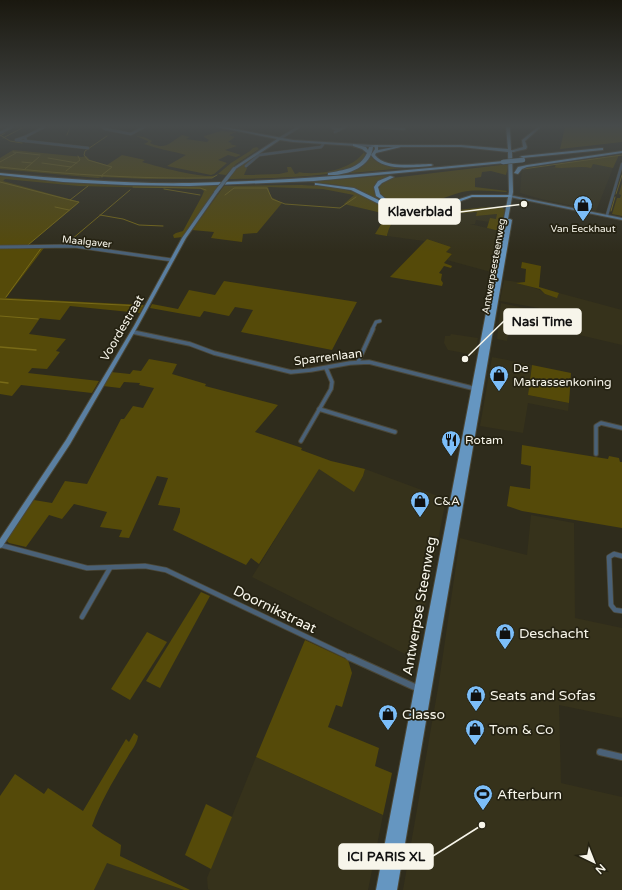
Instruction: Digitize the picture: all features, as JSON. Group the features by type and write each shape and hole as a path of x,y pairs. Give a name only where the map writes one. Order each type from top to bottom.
{"highway":[{"path":"275,181 343,172 353,169"},
{"path":"0,171 47,176 141,182 275,181 417,169"},
{"path":"445,169 387,178 378,184 376,191 382,199 388,202 413,208 432,207 473,194 490,193 512,196"},
{"path":"516,173 520,169"},
{"path":"0,174 45,179 143,184 275,181 434,170"},
{"path":"275,181 339,186 359,192 385,205 407,210 436,208 466,197 479,195 512,196"},
{"path":"466,197 488,197 509,203"}],"main road":[{"name":"Antwerpsesteenweg","path":"506,232 509,203 512,196 512,169"},
{"name":"Antwerpsesteenweg","path":"486,328 506,232 516,173 515,169"},
{"name":"Antwerpsesteenweg","path":"490,337 498,273"},
{"name":"Antwerpse Steenweg","path":"391,890 423,691 477,389 486,328"},
{"name":"Antwerpse Steenweg","path":"477,389 490,337"},
{"name":"Antwerpse Steenweg","path":"382,890 423,691"}],"street":[{"name":"Voordestraat","path":"0,545 68,442 133,332 189,232 216,192 235,169"},
{"path":"607,215 621,169"},
{"path":"512,196 622,219"},
{"name":"Maalgaver","path":"0,247 74,246 172,260"},
{"path":"358,362 378,321 372,318"},
{"name":"Sparrenlaan","path":"133,332 190,344 214,353 291,372 303,372 358,362 369,362 477,389"},
{"path":"301,441 331,389 332,382 326,368"},
{"path":"320,409 395,432"},
{"path":"596,454 596,426 601,423 622,428"},
{"name":"Doornikstraat","path":"0,545 87,568 145,566 166,570 296,633 423,691"},
{"path":"622,556 614,554 609,556 611,605 615,610 622,611"},
{"path":"82,617 110,568"},
{"path":"600,752 622,757"}],"shaded area":[{"path":"0,169 168,169 203,176 217,175 212,178 98,178"},
{"path":"179,169 220,169 211,175"},
{"path":"224,169 232,169 226,175 218,174"},
{"path":"237,169 247,169 244,175 279,174 288,172 287,169 292,169 295,174 299,173 298,172 315,173 349,169 313,176 228,179"},
{"path":"356,169 399,169 341,174"},
{"path":"471,169 508,169 506,175 491,171 482,172 481,177 475,178 475,187 507,191 506,192 484,190 467,191 428,204 411,206 402,206 393,203 385,198 379,191 381,184 392,178"},
{"path":"522,169 613,169 596,211 520,193"},
{"path":"392,175 377,182 375,193 384,202 400,207 388,204 348,187 308,182"},
{"path":"0,176 123,186 218,186 183,237 174,238 173,235 183,231 202,196 204,191 201,189 79,186 5,179 3,181 80,202 28,245 0,246"},
{"path":"622,183 622,216 612,214 617,198 620,198 621,195 619,194"},
{"path":"302,185 338,188 364,196 391,209 408,212 433,212 485,207 502,207 505,210 500,231 487,228 490,218 496,219 497,214 476,216 477,212 451,214 453,218 452,220 451,218 444,218 434,215 416,216 416,214 403,213 398,215 394,220 387,236 375,234 386,214 344,204 354,195 323,189 268,187 271,197 282,203 257,233 243,234 242,242 211,238 214,232 192,230 224,186"},
{"path":"477,212 477,216 497,214 497,220 490,219 489,222 476,220 475,224 470,224 500,231 491,272 447,260 452,254 446,252 451,247 427,239 424,241 387,236 388,231 398,215 401,214 417,214 416,216 434,215 452,220 453,218 450,214"},
{"path":"427,239 451,247 446,252 452,254 444,263 452,266 451,268 444,266 439,273 442,274 442,286 390,277"},
{"path":"44,248 6,298 144,305 140,313 70,306 60,320 40,318 29,334 66,339 56,351 60,352 47,369 32,368 28,373 99,381 92,393 21,385 12,396 0,394 0,249"},
{"path":"522,262 541,266 539,287 559,293 557,298 545,294 540,289 516,283 525,282 526,269 521,268"},
{"path":"504,280 517,282 540,290 545,294 557,297 559,293 622,310 622,345 511,319 507,341 497,339 501,303 538,311 539,308 500,301"},
{"path":"224,281 357,302 332,350 241,332 253,310 235,307 229,316 204,311 200,317 150,308 152,304 178,309 189,290 215,295"},
{"path":"451,334 478,338 475,355 448,350 444,343 445,336 450,336"},
{"path":"492,357 532,365 528,395 569,403 568,411 528,403 523,433 480,426"},
{"path":"149,359 177,364 172,374 206,384 205,386 278,405 255,432 302,448 301,450 331,461 365,469 363,476 354,492 319,469 259,564 251,558 246,565 173,530 180,512 180,508 158,505 168,478 157,476 129,538 119,537 122,530 100,527 107,512 74,504 62,519 49,515 26,547 9,543 7,541 8,538 34,500 52,503 65,481 87,484 121,419 124,419 133,406 143,408 154,388 139,385 140,383 124,382 120,388 103,386 111,372 130,374 133,370 141,371"},
{"path":"532,365 571,373 569,403 528,395"},
{"path":"522,445 608,459 609,456 619,458 620,462 622,462 622,528 522,511 507,506 510,486 530,489 531,466 521,464"},
{"path":"319,468 354,491 363,476 365,469 446,499 415,659 252,577"},
{"path":"531,515 574,523 575,618 622,628 622,718 559,705 561,783 622,797 622,890 403,890 439,682 460,538 527,555"},
{"path":"201,592 210,596 160,688 146,681"},
{"path":"147,632 167,642 130,700 111,689"},
{"path":"305,640 348,660 352,673 342,707 336,705 328,727 379,748 375,766 392,773 383,815 256,757"},
{"path":"134,733 138,736 134,747 117,774 92,826 121,845 120,856 190,890 184,890 107,863 94,890 0,890 0,796 15,774 44,794 48,788 83,811 126,739 129,742"},
{"path":"256,757 383,815 368,890 208,889 207,878"},
{"path":"206,804 232,817 211,869 185,855"},
{"path":"106,862 184,890 94,890"}],"waterway":[{"path":"16,169 102,175"},
{"path":"102,175 110,169"},
{"path":"102,175 212,178 217,175"},
{"path":"616,194 622,175"},
{"path":"0,182 70,200"},
{"path":"70,200 88,186"},
{"path":"133,187 200,188 206,190"},
{"path":"225,195 234,188 267,188 272,199 285,204 340,208 356,197"},
{"path":"164,189 200,195"},
{"path":"100,215 130,190"},
{"path":"611,211 615,197"},
{"path":"28,245 79,202 70,200"},
{"path":"55,207 69,210"},
{"path":"65,245 100,215"},
{"path":"100,215 123,219 139,225 163,226"},
{"path":"6,297 42,247"},
{"path":"0,299 142,306"},
{"path":"0,316 38,319"},
{"path":"0,347 36,350"},
{"path":"0,382 8,383"}],"place":[{"name":"Klaverblad","path":"524,204"},
{"name":"Van Eeckhaut","path":"583,222"},
{"name":"Nasi Time","path":"465,359"},
{"name":"De Matrassenkoning","path":"499,392"},
{"name":"Rotam","path":"451,457"},
{"name":"C&A","path":"420,518"},
{"name":"Deschacht","path":"505,650"},
{"name":"Seats and Sofas","path":"476,712"},
{"name":"Classo","path":"388,731"},
{"name":"Tom & Co","path":"475,746"},
{"name":"Afterburn","path":"483,811"},
{"name":"ICI PARIS XL","path":"482,825"}]}
